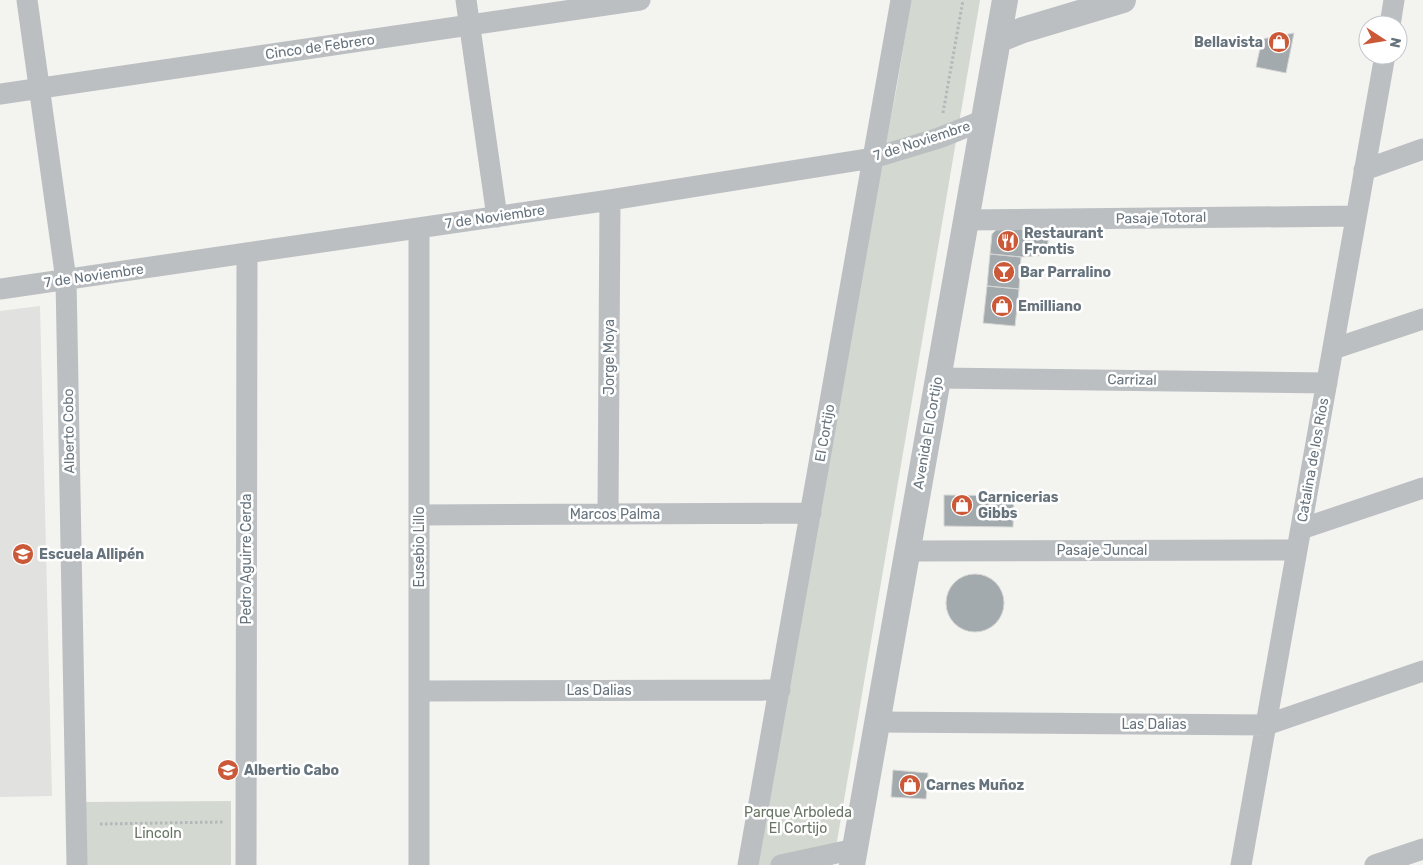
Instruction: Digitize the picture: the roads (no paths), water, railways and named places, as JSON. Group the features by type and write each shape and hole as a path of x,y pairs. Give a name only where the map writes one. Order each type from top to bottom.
{"street":[{"name":"Alberto Cobo","path":"27,0 66,280 77,865"},
{"path":"466,0 497,217"},
{"name":"Cinco de Febrero","path":"0,94 640,0"},
{"name":"El Cortijo","path":"748,865 901,0"},
{"name":"Avenida El Cortijo","path":"853,857 1005,0"},
{"path":"998,40 1023,30 1123,0"},
{"path":"1392,15 1394,0"},
{"name":"Catalina de los Ríos","path":"1241,865 1382,65"},
{"name":"7 de Noviembre","path":"0,289 497,217 873,158 938,138 984,120"},
{"path":"1364,170 1423,149"},
{"name":"Jorge Moya","path":"608,514 610,200"},
{"name":"Pasaje Totoral","path":"966,220 1356,216"},
{"name":"Eusebio Lillo","path":"418,228 419,865"},
{"name":"Pedro Aguirre Cerda","path":"246,865 247,253"},
{"path":"1333,348 1423,318"},
{"name":"Carrizal","path":"938,378 1327,382"},
{"name":"Pasaje Juncal","path":"907,550 1299,539 1423,488"},
{"name":"Marcos Palma","path":"419,515 811,513"},
{"name":"Las Dalias","path":"877,722 1266,725 1423,671"},
{"name":"Las Dalias","path":"419,691 780,690"},
{"path":"1375,865 1423,849"},
{"path":"781,865 853,857"}],"place":[{"name":"Bellavista","path":"1279,42"},
{"name":"Restaurant Frontis","path":"1008,241"},
{"name":"Bar Parralino","path":"1004,272"},
{"name":"Emilliano","path":"1002,306"},
{"name":"Carnicerias Gibbs","path":"962,505"},
{"name":"Escuela Allipén","path":"23,554"},
{"name":"Albertio Cabo","path":"228,770"},
{"name":"Carnes Muñoz","path":"910,785"}],"park label":[{"name":"Parque Arboleda El Cortijo","path":"798,820"},
{"name":"Lincoln","path":"158,833"}]}
